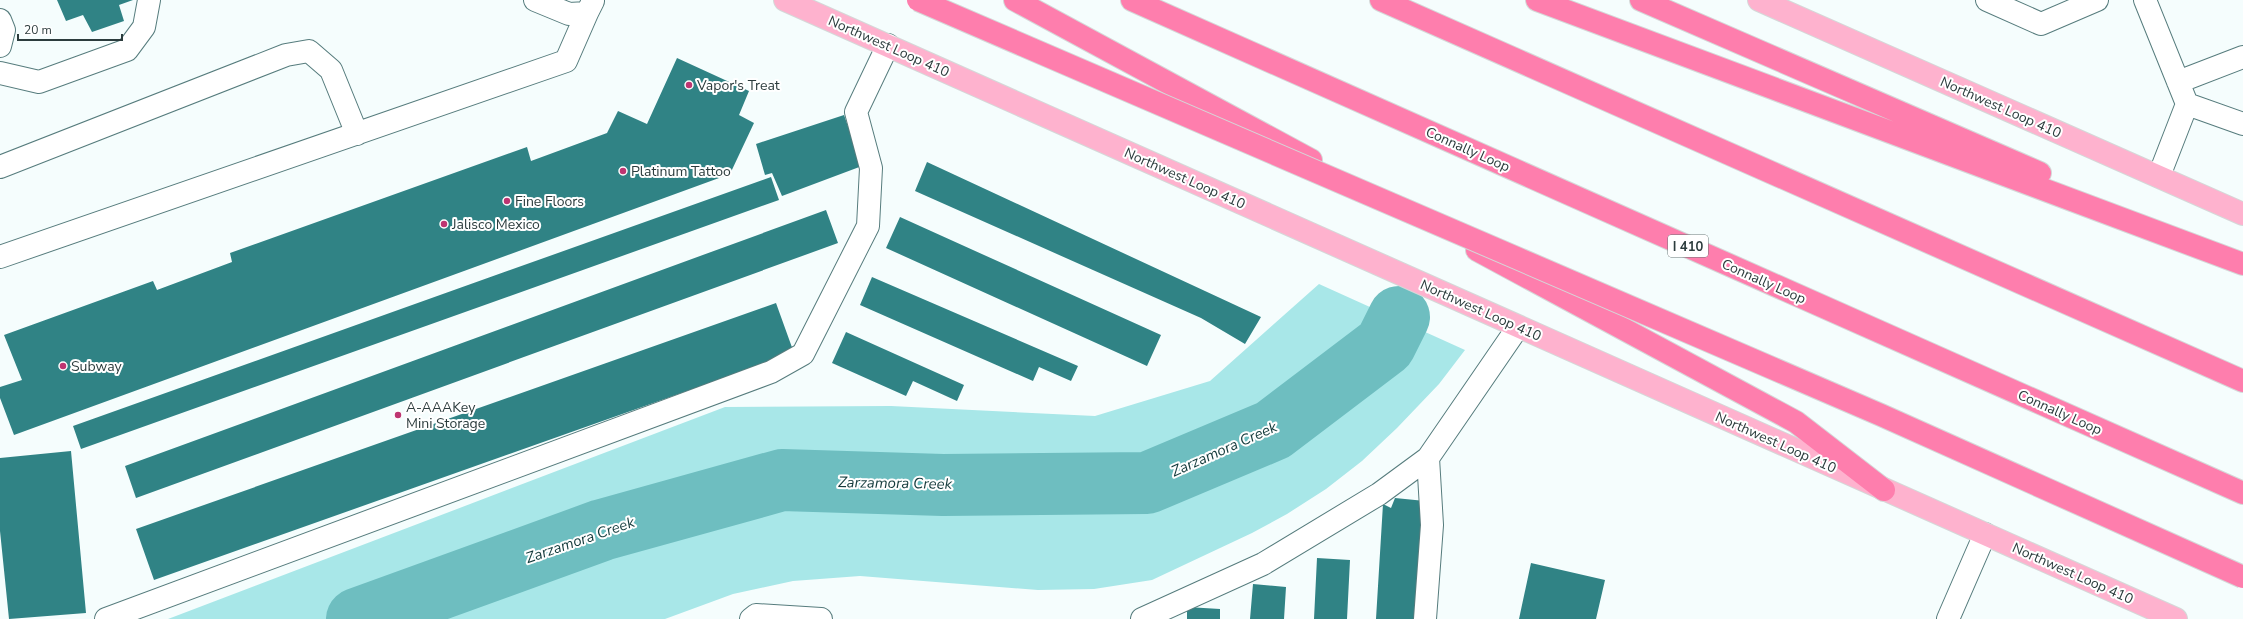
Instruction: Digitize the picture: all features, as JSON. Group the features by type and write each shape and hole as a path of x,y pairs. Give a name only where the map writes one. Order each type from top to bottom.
{"highway":[{"path":"918,0 1881,415 2243,577"},
{"path":"1014,0 1796,422 1884,490"},
{"name":"Connally Loop","path":"1132,0 2243,493"},
{"path":"1381,0 2243,381"},
{"path":"1538,0 2243,264"},
{"path":"1641,0 2243,260"}],"main road":[{"name":"Northwest Loop 410","path":"785,0 2176,619"},
{"name":"Northwest Loop 410","path":"1759,0 2243,214"}],"street":[{"path":"0,73 39,82 127,50 144,27 149,0"},
{"path":"535,0 569,14 590,6"},
{"path":"1987,0 2041,24 2097,0"},
{"path":"2145,0 2187,104 2159,176"},
{"path":"0,257 566,61 590,6"},
{"path":"0,20 4,30 0,46"},
{"path":"106,619 771,372 803,354 868,226 872,168 856,112 888,45"},
{"path":"0,167 286,55 309,51 331,70 357,134"},
{"path":"2178,82 2243,57"},
{"path":"2187,104 2243,124"},
{"path":"1142,619 1263,564 1379,494 1428,458 1518,327"},
{"path":"1425,619 1432,525 1428,458"},
{"path":"1948,619 1985,534"},
{"path":"751,619 756,615 821,619"}],"shaded area":[{"path":"1319,284 1465,350 1439,384 1397,428 1362,461 1326,489 1287,514 1252,533 1152,580 1094,589 1038,590 860,576 793,581 733,594 665,619 168,619 725,407 891,406 1095,416 1210,381"}],"building":[{"path":"57,0 133,0 119,5 124,21 92,32 83,15 66,21"},
{"path":"677,58 749,91 739,115 754,123 730,174 14,435 0,398 0,387 22,380 4,335 153,281 157,290 232,262 230,253 527,147 531,161 607,133 618,111 647,124"},
{"path":"844,115 862,166 782,196 772,173 765,175 756,144"},
{"path":"927,162 1261,317 1245,344 1201,318 915,191"},
{"path":"771,177 779,200 81,449 73,426"},
{"path":"826,210 838,243 136,498 125,466"},
{"path":"900,217 1161,335 1147,366 886,248"},
{"path":"872,277 1078,366 1071,381 1039,367 1033,381 860,305"},
{"path":"776,303 794,353 154,580 136,529"},
{"path":"846,332 964,385 957,401 913,381 906,396 832,363"},
{"path":"71,451 86,613 9,619 0,531 0,458"},
{"path":"1395,498 1425,501 1417,619 1376,619 1383,504 1391,508"},
{"path":"1317,558 1350,560 1347,619 1314,619"},
{"path":"1531,563 1605,580 1596,619 1519,619"},
{"path":"1253,584 1286,587 1284,619 1250,619"},
{"path":"1187,607 1220,609 1220,619 1187,619"}],"waterway":[{"name":"Zarzamora Creek","path":"357,619 602,530 782,480 943,485 1147,483 1273,430 1385,345 1399,317"}],"place":[{"name":"Vapor's Treat","path":"689,85"},
{"name":"Platinum Tattoo","path":"623,171"},
{"name":"Fine Floors","path":"507,201"},
{"name":"Jalisco Mexico","path":"444,224"},
{"name":"Subway","path":"63,366"},
{"name":"A-AAAKey Mini Storage","path":"398,415"}]}
